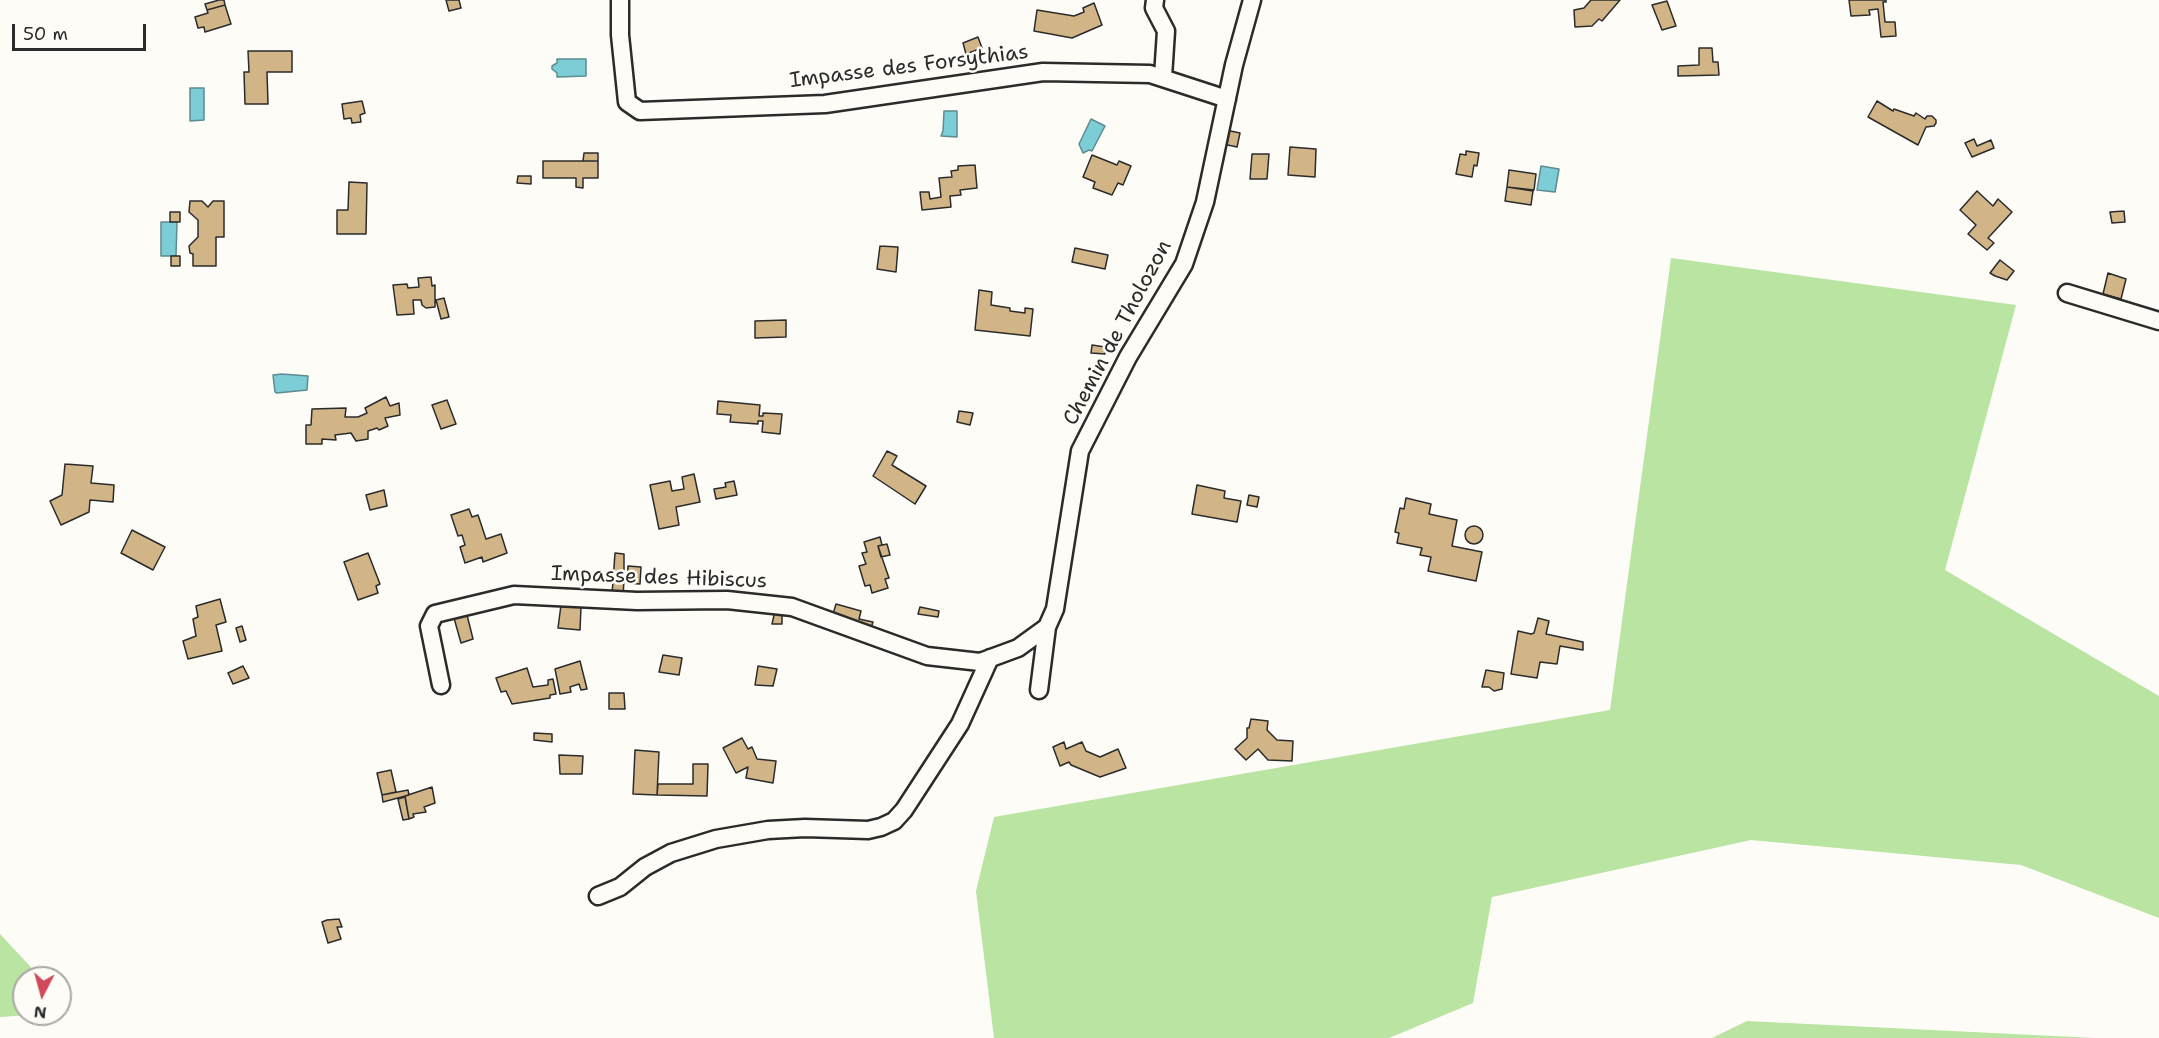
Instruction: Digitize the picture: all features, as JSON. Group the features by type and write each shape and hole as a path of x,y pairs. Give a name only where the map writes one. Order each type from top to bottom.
{"street":[{"name":"Impasse des Forsythias","path":"620,0 620,35 627,102 640,111 825,104 1043,72 1150,74 1227,99"},
{"path":"1155,0 1154,8 1166,31 1163,77"},
{"name":"Chemin de Tholozon","path":"1039,690 1047,627 1055,609 1080,451 1128,357 1184,264 1205,202 1227,99 1252,0"},
{"path":"2067,293 2159,321"},
{"name":"Impasse des Hibiscus","path":"441,685 429,626 435,614 514,595 637,601 727,600 792,607 927,656 980,662 1018,648 1047,627"},
{"path":"598,896 621,887 645,867 671,853 716,839 768,830 805,828 868,830 894,821 904,810 960,724 990,658"}],"green space":[{"path":"1671,258 2016,305 1945,570 2159,696 2159,918 2021,865 1751,840 1492,897 1473,1003 1389,1038 994,1038 976,891 994,817 1610,710"},
{"path":"0,934 30,966 12,966 12,1016 0,1017"},
{"path":"1747,1021 2095,1038 1712,1038"}],"water":[{"path":"557,59 586,59 586,76 557,77 552,66 557,63"},
{"path":"190,88 204,88 204,120 190,121"},
{"path":"944,111 957,111 957,137 941,136"},
{"path":"1091,119 1105,126 1092,151 1083,153 1079,144"},
{"path":"1541,166 1559,169 1555,192 1537,190"},
{"path":"161,222 177,222 176,256 161,256"},
{"path":"273,375 308,376 307,390 275,392"}],"building":[{"path":"224,0 225,5 207,10 205,4"},
{"path":"446,0 459,0 461,8 449,11"},
{"path":"1591,0 1620,0 1602,21 1599,19 1592,26 1575,27 1574,10 1584,8"},
{"path":"1849,0 1886,0 1883,2 1885,22 1895,22 1896,36 1881,37 1878,9 1869,10 1870,15 1851,16"},
{"path":"1667,1 1676,26 1662,30 1652,5"},
{"path":"1094,3 1102,25 1072,38 1034,31 1037,10 1074,16 1084,12 1083,8"},
{"path":"225,5 231,24 205,32 204,27 198,28 195,17 208,13 207,10"},
{"path":"978,37 982,48 966,54 963,43"},
{"path":"1699,48 1712,48 1713,62 1718,62 1719,75 1678,76 1678,66 1699,65"},
{"path":"248,51 292,51 292,72 267,72 268,104 245,104 244,72 249,72"},
{"path":"362,101 365,113 360,115 361,122 352,123 351,118 344,119 342,104"},
{"path":"1877,101 1893,111 1894,109 1914,116 1916,113 1925,119 1927,116 1932,116 1936,123 1934,126 1926,127 1918,145 1868,117"},
{"path":"1226,130 1240,133 1237,147 1223,144"},
{"path":"1974,139 1977,146 1991,140 1994,148 1972,157 1965,143"},
{"path":"1290,147 1316,149 1315,177 1288,175"},
{"path":"1466,151 1479,153 1472,177 1456,174 1460,154 1466,155"},
{"path":"584,153 598,153 598,161 583,161"},
{"path":"1252,154 1269,154 1267,179 1250,179"},
{"path":"1092,155 1117,165 1119,161 1131,166 1123,185 1118,183 1112,195 1093,188 1095,182 1083,177"},
{"path":"543,161 598,161 598,178 583,178 583,188 576,187 576,178 543,178"},
{"path":"975,165 977,188 960,190 961,195 950,196 951,207 922,210 920,192 929,192 930,199 941,197 939,178 952,177 951,171 958,170 958,166"},
{"path":"1509,170 1536,174 1534,190 1507,187"},
{"path":"518,176 531,176 531,184 517,183"},
{"path":"349,182 367,183 366,234 337,234 337,210 348,210"},
{"path":"1507,187 1533,191 1531,205 1505,201"},
{"path":"1977,191 1993,206 1998,199 2012,212 1988,238 1994,243 1987,250 1968,234 1976,225 1960,210"},
{"path":"190,201 202,201 208,207 213,201 224,201 224,237 216,237 216,266 193,266 193,254 190,253 189,246 198,237 198,220 189,212"},
{"path":"2124,211 2125,222 2112,223 2110,212"},
{"path":"170,212 180,212 180,222 170,222"},
{"path":"880,246 898,247 896,272 877,269"},
{"path":"1075,248 1108,255 1105,269 1072,262"},
{"path":"171,256 180,256 180,266 171,266"},
{"path":"2000,260 2014,271 2007,280 1990,273"},
{"path":"2108,273 2126,279 2121,299 2103,294"},
{"path":"431,277 432,286 435,285 435,307 426,308 422,305 421,300 413,300 414,314 397,315 393,285 407,284 408,288 419,287 418,278"},
{"path":"979,290 992,292 991,305 1025,313 1025,308 1033,309 1030,336 975,330"},
{"path":"444,298 449,317 441,319 436,300"},
{"path":"786,320 786,337 755,338 755,321"},
{"path":"1092,345 1105,347 1105,354 1091,353"},
{"path":"386,397 390,406 399,403 400,415 385,418 388,426 368,431 368,439 356,441 351,433 335,435 336,440 322,439 322,444 306,444 306,425 311,425 312,409 346,408 345,417 358,417 367,413 365,408"},
{"path":"447,400 456,424 441,429 432,405"},
{"path":"718,401 760,405 759,416 763,416 763,413 782,414 780,434 762,432 763,421 758,421 758,424 730,422 731,415 717,414"},
{"path":"959,411 973,413 970,425 957,422"},
{"path":"887,451 897,456 892,465 926,486 915,504 873,476"},
{"path":"65,464 93,466 91,483 114,485 113,502 90,500 89,512 61,525 50,501 62,495"},
{"path":"694,474 700,502 676,507 679,525 659,529 650,485 670,481 672,491 684,489 682,477"},
{"path":"734,481 737,495 716,499 714,489 726,487 725,483"},
{"path":"1197,485 1225,491 1224,498 1241,501 1237,522 1192,514"},
{"path":"384,490 387,506 370,510 366,495"},
{"path":"1249,495 1259,497 1257,507 1247,505"},
{"path":"1406,498 1431,504 1429,514 1457,520 1452,546 1482,552 1476,581 1428,571 1431,557 1420,555 1422,548 1397,543 1399,533 1395,532 1400,508 1404,509"},
{"path":"469,509 472,517 478,515 486,539 501,534 507,553 483,562 482,557 465,563 460,547 465,545 462,535 458,536 451,515"},
{"path":"1474,526 1481,528 1483,535 1481,542 1474,544 1467,542 1465,535 1467,528"},
{"path":"132,530 165,547 153,570 121,553"},
{"path":"880,537 882,545 878,546 889,578 885,579 888,588 872,593 870,585 865,586 859,566 866,564 862,553 867,552 864,542"},
{"path":"887,544 890,555 881,557 878,546"},
{"path":"368,553 380,584 376,586 378,593 358,600 344,562"},
{"path":"615,553 624,554 624,581 613,581"},
{"path":"628,566 641,567 640,584 627,583"},
{"path":"613,581 624,581 623,595 612,594"},
{"path":"220,599 226,622 216,625 222,651 188,659 183,641 196,636 193,619 198,617 196,606"},
{"path":"836,604 861,611 859,619 873,622 871,628 833,614"},
{"path":"561,605 581,607 580,630 558,628"},
{"path":"920,607 939,611 938,617 918,614"},
{"path":"775,611 782,613 782,624 772,624"},
{"path":"467,615 473,639 461,643 454,618"},
{"path":"1538,618 1549,621 1546,634 1583,642 1583,650 1560,646 1557,664 1540,662 1537,678 1511,674 1518,631 1534,633"},
{"path":"242,626 246,640 240,642 236,628"},
{"path":"663,655 682,658 679,675 659,672"},
{"path":"580,661 587,689 581,690 579,684 570,687 571,692 560,694 555,669"},
{"path":"243,666 249,678 233,684 228,673"},
{"path":"758,666 777,669 773,686 755,685"},
{"path":"527,668 533,687 548,685 548,680 553,679 556,694 550,695 550,698 512,704 506,691 501,692 496,678"},
{"path":"1486,670 1504,673 1502,689 1494,691 1489,687 1482,687"},
{"path":"609,693 624,693 625,709 609,709"},
{"path":"1251,719 1268,721 1267,730 1277,740 1293,741 1292,761 1268,760 1258,749 1246,760 1235,749 1247,738 1247,728 1249,728"},
{"path":"534,733 552,734 552,742 534,740"},
{"path":"742,738 748,749 752,747 757,759 776,761 773,783 746,778 748,767 736,773 723,748"},
{"path":"1064,742 1066,749 1082,742 1086,751 1100,757 1118,749 1126,768 1100,777 1071,765 1069,762 1060,766 1053,747"},
{"path":"635,750 659,752 657,795 633,794"},
{"path":"559,755 583,756 582,774 560,774"},
{"path":"693,764 708,764 707,796 657,795 658,784 693,784"},
{"path":"391,770 396,792 382,795 377,773"},
{"path":"432,787 435,803 424,807 426,812 413,814 414,817 409,819 405,796"},
{"path":"408,790 409,795 383,802 382,795"},
{"path":"405,797 409,819 403,820 398,799"},
{"path":"339,919 342,927 337,927 341,939 328,943 322,922"}]}
